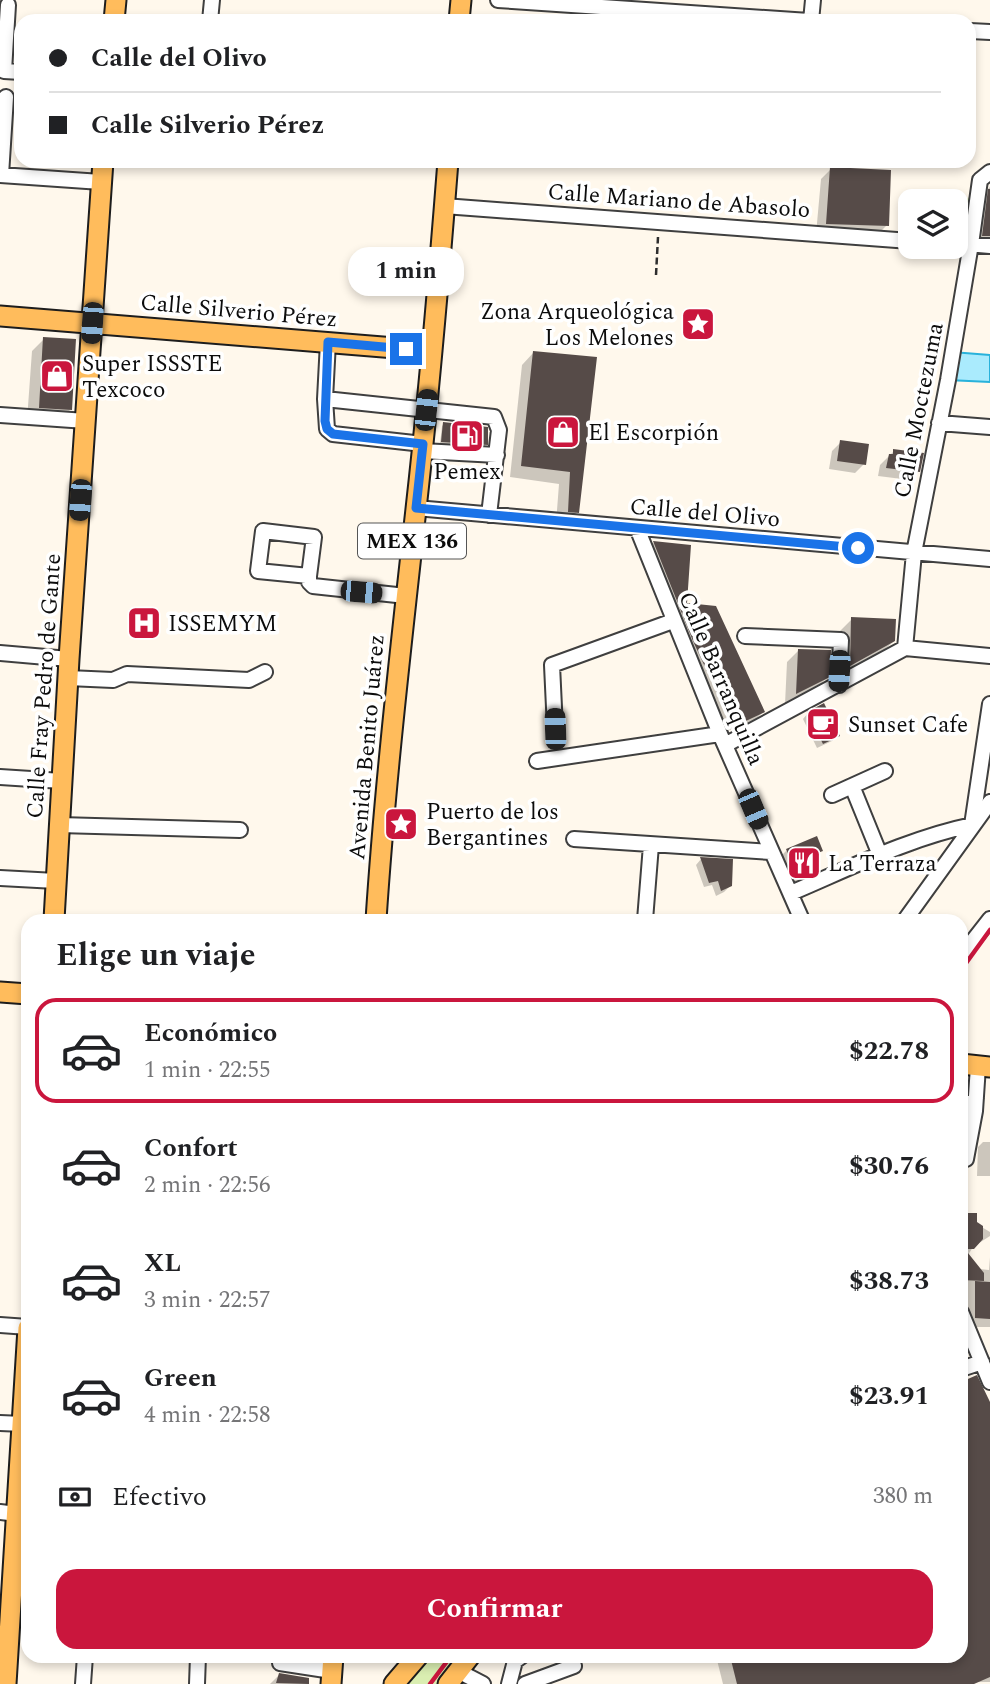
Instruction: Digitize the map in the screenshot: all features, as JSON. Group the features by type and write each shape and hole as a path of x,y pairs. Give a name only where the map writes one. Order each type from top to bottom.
{"main road":[{"name":"Calle Fray Pedro de Gante","path":"54,914 68,668 102,168"},
{"name":"Avenida Benito Juárez","path":"376,914 382,829 432,351 447,168"},
{"name":"Calle Silverio Pérez","path":"0,316 432,351"},
{"path":"0,992 21,994"},
{"path":"6,1684 8,1513 21,1436"},
{"path":"394,1684 412,1663"}],"street":[{"path":"498,0 706,14"},
{"path":"8,5 4,71 14,72"},
{"path":"6,97 0,175 101,182"},
{"name":"Calle Moctezuma","path":"905,648 914,553 985,176"},
{"name":"Calle Mariano de Abasolo","path":"444,206 898,240"},
{"path":"968,244 990,246"},
{"path":"328,342 324,399 327,429 333,434 422,448 497,455"},
{"path":"324,399 494,418 499,430 489,515"},
{"path":"0,415 86,421"},
{"path":"939,424 990,427"},
{"name":"Calle del Olivo","path":"416,508 990,559"},
{"name":"Calle Barranquilla","path":"636,528 723,740 800,914"},
{"path":"309,576 258,571 263,531 314,537 309,576 309,582 313,586 406,596"},
{"path":"555,729 552,665 673,621"},
{"path":"745,636 841,640 839,685"},
{"path":"537,761 723,740 839,685 905,648 990,656"},
{"path":"0,653 113,680 127,674 249,680 265,672"},
{"path":"972,825 990,704"},
{"path":"832,796 885,771"},
{"path":"0,778 62,781"},
{"path":"852,786 880,855"},
{"path":"909,914 990,802"},
{"path":"59,825 240,830"},
{"path":"791,893 880,855 946,831 972,825"},
{"path":"574,839 771,852"},
{"path":"645,914 651,845"},
{"path":"0,878 56,881"},
{"path":"968,947 990,919"},
{"path":"968,1150 976,1098 972,1066"},
{"path":"968,1106 976,1098"},
{"path":"0,1325 21,1326"},
{"path":"968,1329 990,1382"},
{"path":"968,1359 980,1357"},
{"path":"968,1365 980,1357"},
{"path":"0,1423 21,1424"},
{"path":"83,1684 84,1663"},
{"path":"197,1684 198,1663"},
{"path":"279,1663 332,1670"},
{"path":"509,1684 514,1663"},
{"path":"525,1684 573,1665"},
{"path":"459,1670 483,1684"}],"path":[{"path":"656,275 658,235"}],"green space":[{"path":"973,194 968,222 968,198"},
{"path":"426,1663 460,1663 444,1684 409,1684"}],"water":[{"path":"952,352 990,355 990,382 948,380"}],"building":[{"path":"830,168 891,170 889,226 826,224"},
{"path":"988,189 990,236 982,236"},
{"name":"Super ISSSTE Texcoco","path":"43,337 76,339 72,410 39,408"},
{"name":"El Escorpión","path":"533,351 597,357 579,513 568,512 570,472 521,466"},
{"name":"Pemex","path":"443,422 488,427 488,445 441,442"},
{"path":"840,440 869,444 866,465 837,461"},
{"path":"893,449 924,453 920,472 886,468"},
{"path":"653,541 691,545 687,603 716,606 765,712 733,727 693,641"},
{"path":"851,617 896,619 895,641 850,666"},
{"path":"798,649 831,650 830,677 796,694"},
{"name":"Sunset Cafe","path":"824,703 840,736 823,744 807,712"},
{"name":"La Terraza","path":"817,836 823,851 812,855 819,870 799,879 786,849"},
{"path":"700,857 733,859 732,886 721,891 718,881 709,883"},
{"path":"968,1213 977,1213 977,1222 983,1226 983,1239 974,1249 968,1249"},
{"path":"968,1253 984,1273 984,1281 968,1280"},
{"path":"975,1281 990,1282 990,1319 975,1318"},
{"path":"977,1375 990,1402 990,1677 974,1684 737,1684 732,1663 968,1663 968,1379"},
{"path":"279,1673 309,1678 309,1684 276,1683"}],"railway":[{"path":"968,960 990,930"},
{"path":"430,1684 446,1663"}],"place":[{"name":"Zona Arqueológica Los Melones","path":"698,324"},
{"name":"Super ISSSTE Texcoco","path":"57,376"},
{"name":"El Escorpión","path":"563,432"},
{"name":"Pemex","path":"467,436"},
{"name":"ISSEMYM","path":"144,623"},
{"name":"Sunset Cafe","path":"823,724"},
{"name":"Puerto de los Bergantines","path":"401,824"},
{"name":"La Terraza","path":"804,863"}],"route":[{"path":"406,349 328,342 325,421 327,429 333,434 423,444 416,508 858,548"}]}
